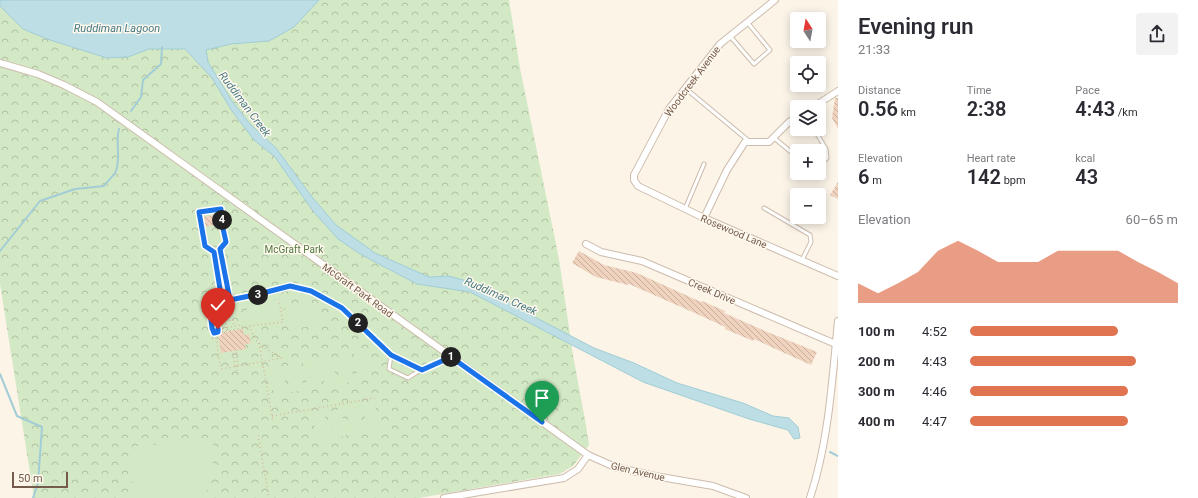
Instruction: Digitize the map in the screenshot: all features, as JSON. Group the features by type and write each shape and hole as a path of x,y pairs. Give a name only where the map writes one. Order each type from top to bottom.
{"street":[{"name":"Woodcreek Avenue","path":"634,180 634,175 669,109 685,88 720,44 775,0"},
{"name":"McGraft Park Road","path":"0,63 38,74 64,85 97,102 588,455"},
{"path":"823,100 838,91"},
{"path":"704,218 727,170 745,142 769,142 790,121"},
{"name":"Rosewood Lane","path":"634,180 638,186 704,218 838,276"},
{"name":"Creek Drive","path":"586,244 601,252 642,260 837,345"},
{"path":"810,498 826,434 837,345 838,321"},
{"path":"444,498 492,493 564,478 578,469 588,455"},
{"name":"Glen Avenue","path":"588,455 615,467 655,476 713,486 746,498"}],"lane":[{"path":"730,36 754,64 770,50 747,22"},
{"path":"685,88 750,142"},
{"path":"773,137 790,151"},
{"path":"826,149 826,159"},
{"path":"685,209 704,164"},
{"path":"764,208 810,235 811,242 802,260"},
{"path":"228,301 290,286 311,291 342,308 391,355 422,370"},
{"path":"391,355 389,369 408,378 451,357"}],"path":[{"path":"228,301 220,249 226,242 222,224 221,209 199,212 205,246 214,252 223,307 213,308 211,320 221,369 282,358 258,343 253,337 250,326"},
{"path":"214,333 250,326 283,322 279,301"},
{"path":"227,328 226,324 230,320 233,320 234,326"},
{"path":"218,332 218,329 234,326 242,325 243,328"},
{"path":"258,343 273,422"},
{"path":"237,366 233,353 236,353 237,366 237,371"},
{"path":"272,416 375,398"},
{"path":"258,435 270,498"}],"green space":[{"name":"McGraft Park","path":"0,0 509,0 520,68 559,259 573,355 589,445 573,466 559,474 419,498 34,498 0,284"},
{"path":"279,299 281,310 317,303 321,324 289,330 287,320 250,326 246,305"},
{"path":"366,352 371,378 358,381 354,354"},
{"path":"349,355 354,381 342,384 337,357"},
{"path":"332,358 337,384 325,386 320,360"},
{"path":"316,361 320,387 308,389 303,363"},
{"path":"299,364 304,390 291,392 287,366"},
{"path":"282,367 287,393 274,395 270,369"},
{"path":"375,404 380,430 368,432 363,406"},
{"path":"358,407 363,433 351,435 346,409"},
{"path":"341,409 346,436 334,438 329,412"},
{"path":"324,412 329,439 317,441 313,414"},
{"path":"212,439 215,452 206,498 134,498 129,447"}],"water":[{"name":"Ruddiman Lagoon","path":"0,0 319,0 294,27 269,41 231,44 206,50 208,62 232,101 250,124 276,148 312,197 336,225 375,253 429,277 448,276 475,283 529,314 594,348 634,363 677,383 743,403 773,416 789,418 798,427 800,438 794,439 788,430 749,419 643,382 470,292 417,284 360,254 338,239 313,211 275,157 254,140 232,111 212,78 185,49 149,49 128,57 107,58 47,39 23,29 0,6"}],"building":[{"path":"835,98 838,98 838,129 832,118"},
{"path":"838,182 838,199 830,195"},
{"path":"218,214 222,224 204,227 203,217"},
{"path":"579,251 604,265 637,273 701,302 702,301 725,311 724,313 765,331 817,352 811,365 754,339 753,341 725,329 725,327 629,284 596,277 572,263"},
{"path":"243,329 244,335 249,334 251,343 245,344 246,349 221,353 218,333"}],"waterway":[{"path":"131,111 141,97 143,80 161,64 162,47"},
{"path":"0,251 40,201 75,189 104,186 116,171 119,129"},
{"path":"0,374 17,416 42,427 38,483 33,498"},
{"name":"Ruddiman Creek","path":"830,452 838,456"}],"route":[{"path":"218,329 218,332 214,333 211,320 213,308 223,307 214,252 205,246 199,212 221,209 222,224 226,242 220,249 230,300 290,286 311,291 342,308 391,355 422,370 451,357 542,422"}]}
